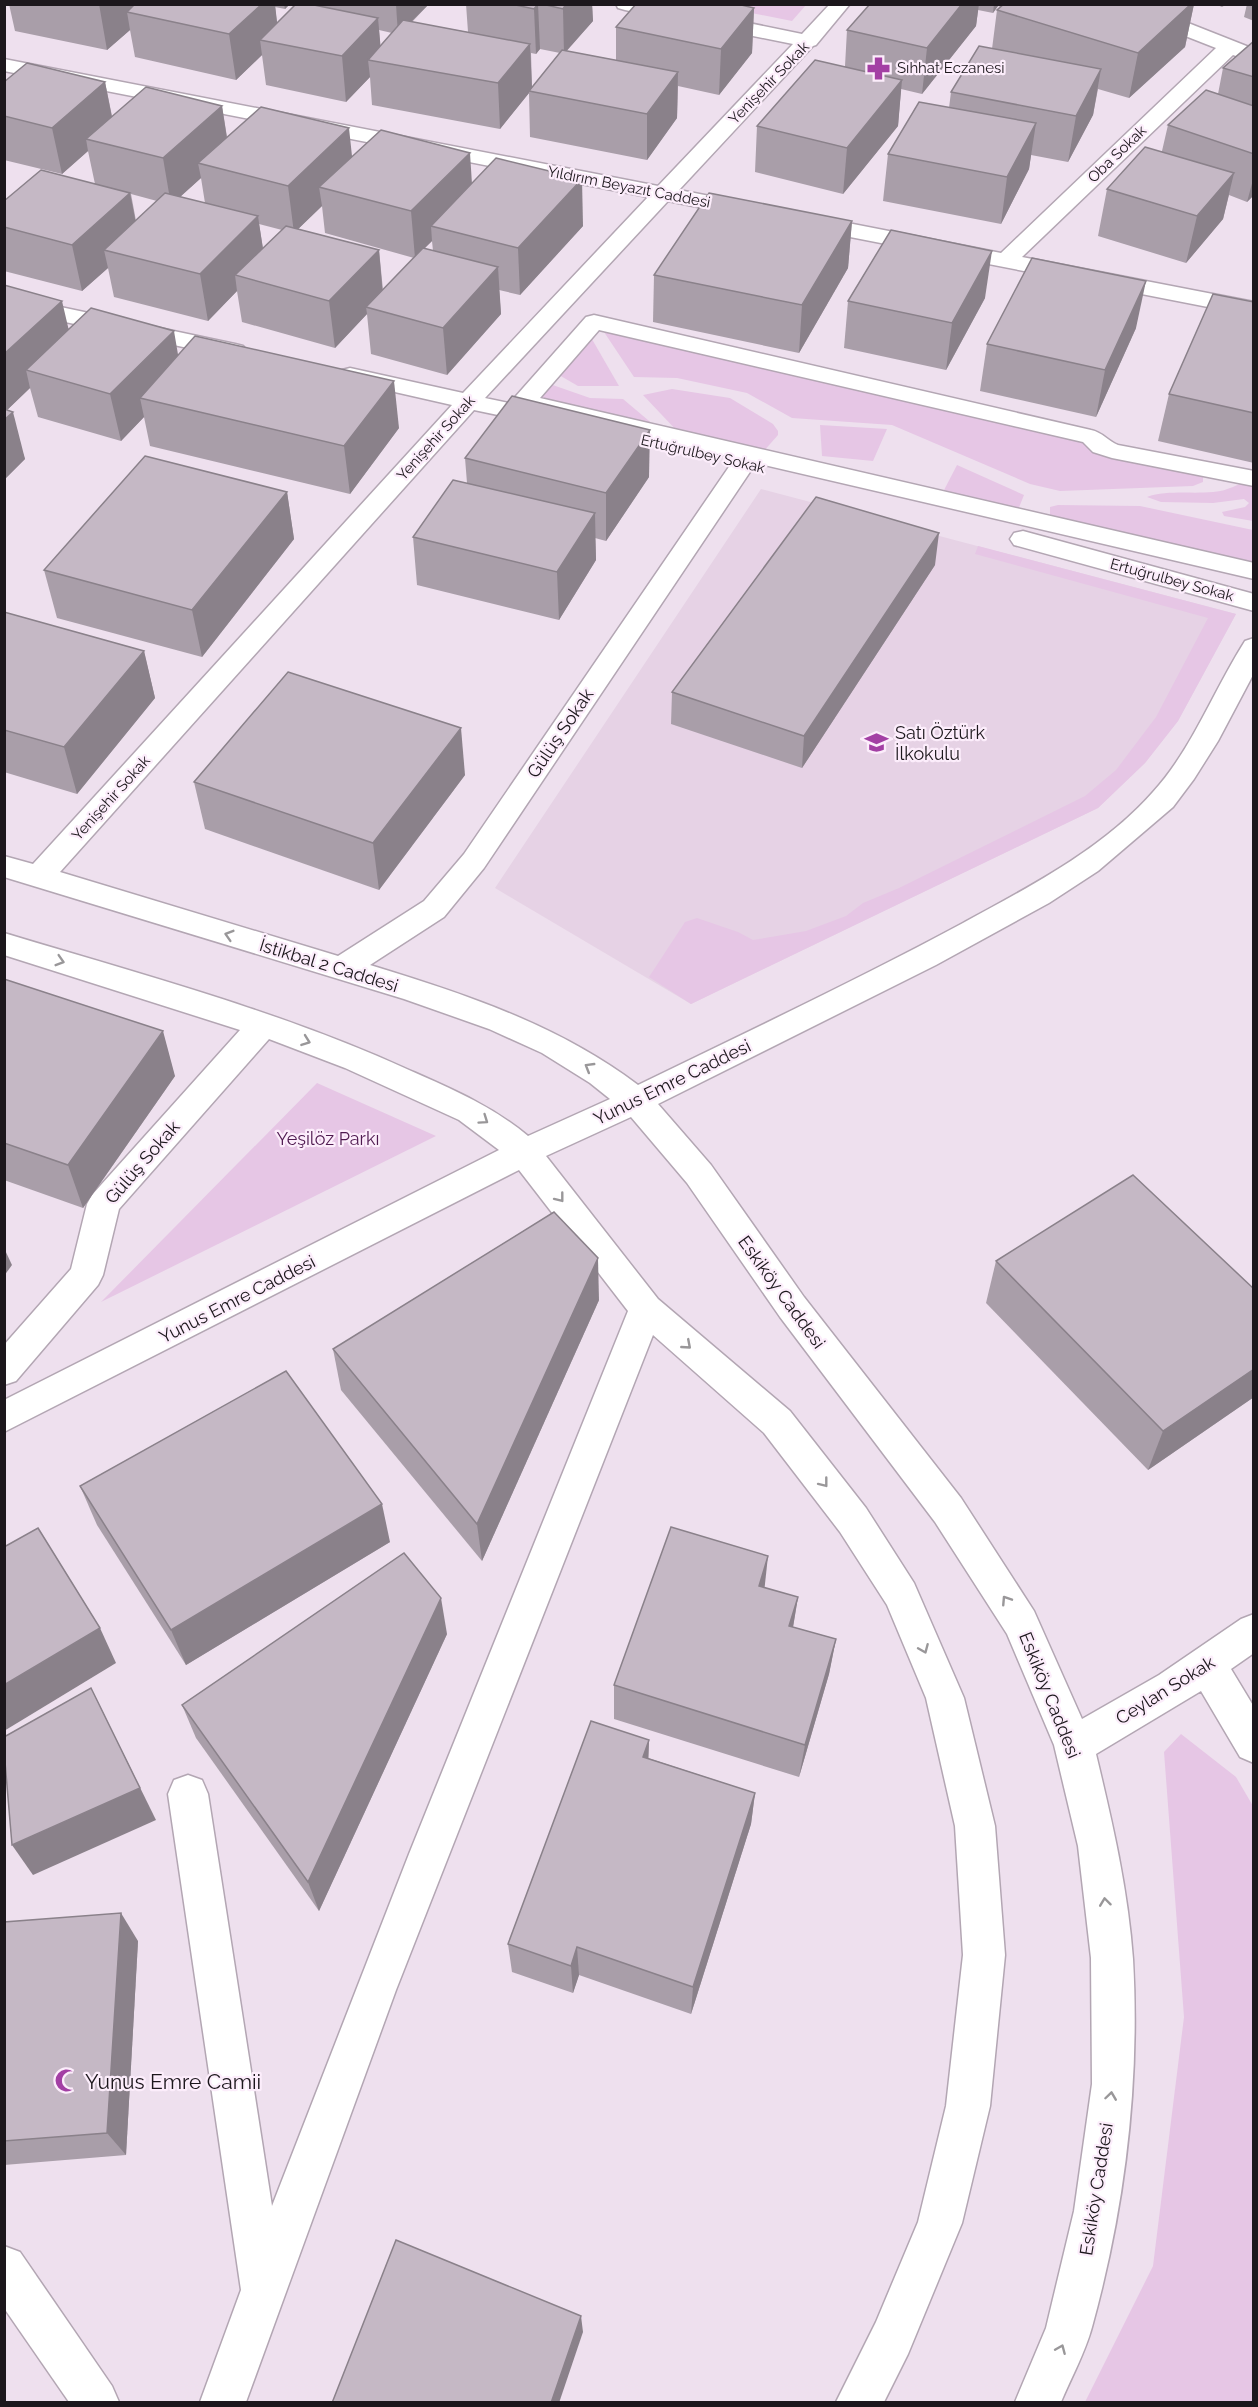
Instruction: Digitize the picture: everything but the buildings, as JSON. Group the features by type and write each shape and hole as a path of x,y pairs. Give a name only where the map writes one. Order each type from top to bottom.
{"street":[{"path":"625,4 809,41"},
{"name":"Yenişehir Sokak","path":"39,877 469,401 809,41 841,4"},
{"path":"1121,4 1254,56"},
{"name":"Oba Sokak","path":"1005,260 1229,47"},
{"name":"Yıldırım Beyazıt Caddesi","path":"4,65 766,214"},
{"path":"789,218 1254,309"},
{"path":"4,302 260,356"},
{"path":"1254,479 1112,451 1102,447 1091,437 594,322 524,401 1254,571"},
{"name":"Ertuğrulbey Sokak","path":"330,371 744,463 1254,603"},
{"name":"Gülüş Sokak","path":"341,969 434,909 474,861 744,463"},
{"name":"Yunus Emre Caddesi","path":"4,1417 524,1152 636,1101 925,957 1039,895 1088,864 1163,800 1185,772 1204,741 1254,647"},
{"name":"İstikbal 2 Caddesi","path":"4,866 414,990 500,1021 553,1045 601,1074 636,1101"},
{"path":"4,944 263,1025 356,1059 470,1111 501,1132 524,1152 646,1309 777,1422 853,1520 901,1595 945,1698 975,1826 984,1955 969,2106 940,2223 892,2338 859,2403"},
{"name":"Gülüş Sokak","path":"4,1370 87,1275 104,1204 263,1025"},
{"name":"Eskiköy Caddesi","path":"636,1101 699,1174 792,1307 948,1510 1021,1623 1074,1745 1098,1846 1112,1958 1113,2084 1096,2211 1069,2329 1038,2403"},
{"path":"223,2403 262,2289 397,1936 646,1309"},
{"name":"Ceylan Sokak","path":"1074,1745 1173,1688 1254,1631"},
{"path":"1207,1665 1254,1744"},
{"path":"188,1794 262,2289"},
{"path":"4,2268 96,2403"}],"shaded area":[{"name":"Satı Öztürk İlkokulu","path":"761,489 1236,614 1178,721 1145,763 1098,808 691,1004 495,888"}],"green space":[{"path":"711,5 806,5 792,21"},
{"path":"602,329 1086,438 1203,476 1203,482 1193,486 1060,491 1030,484 892,425 792,418 747,393 677,378 634,377"},
{"path":"589,334 619,386 578,386 559,375"},
{"path":"547,383 590,398 623,399 655,426 533,400"},
{"path":"672,389 730,398 773,424 778,435 763,452 678,432 643,395"},
{"path":"820,425 887,429 873,461 822,456"},
{"path":"957,465 1024,495 1018,510 943,492"},
{"path":"1253,481 1253,521 1224,516 1222,512 1245,507 1249,503 1244,499 1213,503 1161,502 1147,497 1171,493 1219,491"},
{"path":"1058,505 1140,506 1253,530 1253,567 1050,516 1050,507"},
{"path":"978,546 1236,614 1178,721 1145,763 1098,808 691,1004 649,977 685,922 697,918 738,932 753,940 806,931 846,916 863,903 899,888 1085,796 1116,770 1156,717 1208,618 975,554"},
{"name":"Yeşilöz Parkı","path":"317,1083 436,1136 101,1302"},
{"path":"1181,1734 1236,1777 1253,1806 1253,2402 1085,2402 1153,2266 1184,2017 1164,1752"}],"place":[{"name":"Sıhhat Eczanesi","path":"879,68"},
{"name":"Satı Öztürk İlkokulu","path":"877,742"},
{"name":"Yunus Emre Camii","path":"67,2081"}]}
